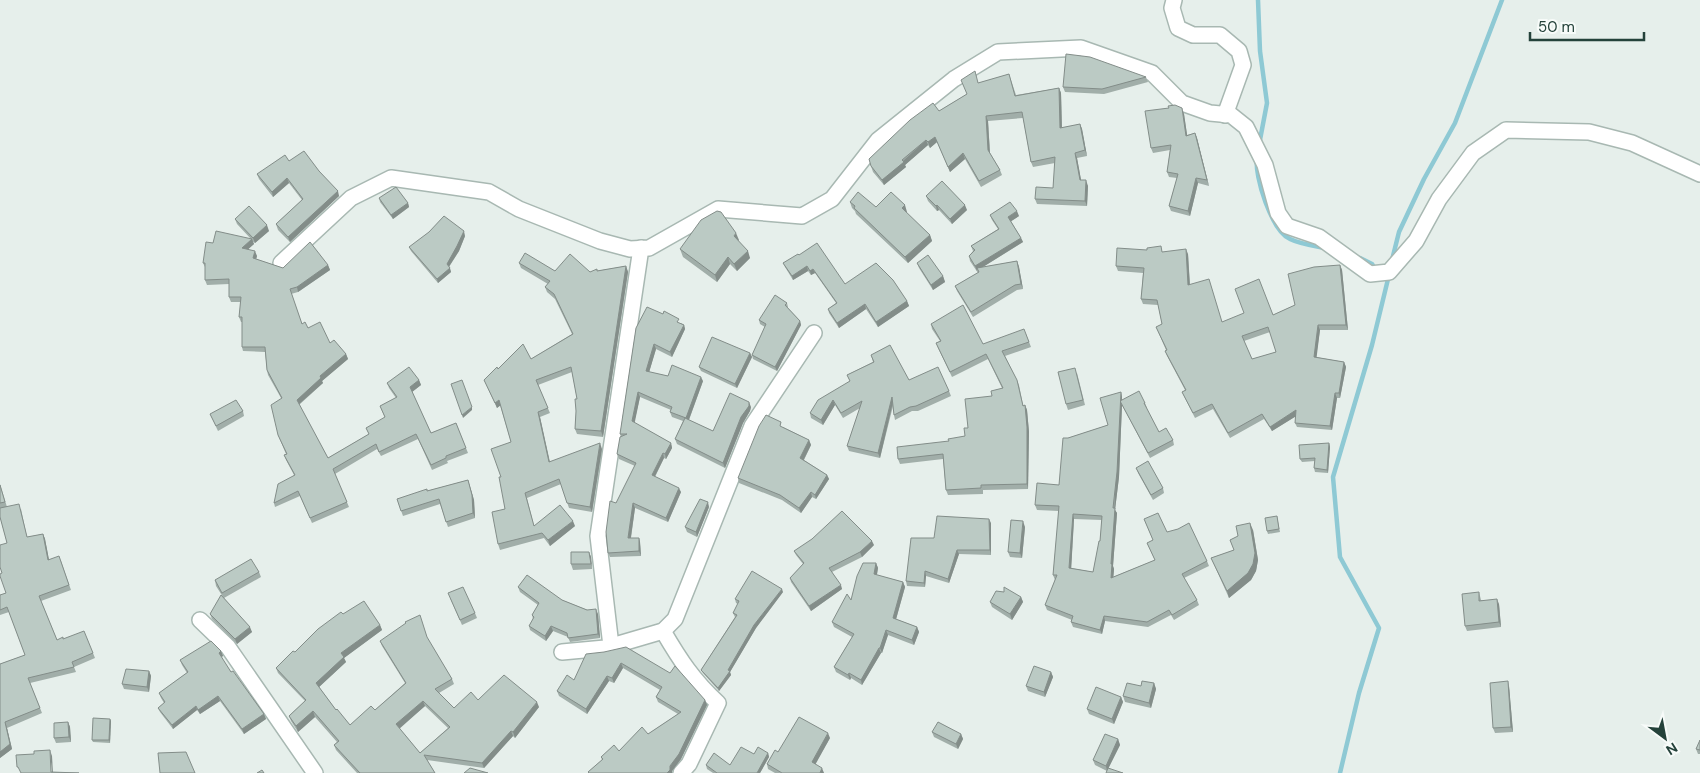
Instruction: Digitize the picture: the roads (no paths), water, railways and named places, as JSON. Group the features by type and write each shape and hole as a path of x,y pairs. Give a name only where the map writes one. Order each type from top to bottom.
{"street":[{"path":"1174,0 1172,8 1178,28 1193,35 1220,35 1239,51 1243,65 1225,114"},
{"path":"281,263 351,198 391,178 489,192 519,209 630,250 649,248 718,209 802,216 832,199 878,140 954,79 998,52 1081,48 1152,73 1182,103 1210,113 1231,115 1246,127 1265,165 1278,213 1287,226 1319,237 1370,274 1390,272 1416,242 1439,199 1474,153 1506,130 1589,132 1632,143 1700,174"},
{"path":"611,646 598,536 640,248"},
{"path":"562,652 611,646 663,631 676,619 752,426 814,333"},
{"path":"200,620 228,647 315,773"},
{"path":"663,631 686,669 701,688 718,703 689,764 681,773"}],"waterway":[{"path":"1258,0 1260,51 1267,103 1259,145"},
{"path":"1392,260 1399,232 1424,179 1455,123 1502,0"},
{"path":"1257,157 1261,190 1277,226 1290,239 1303,244 1325,248"},
{"path":"1360,258 1372,264 1376,270"},
{"path":"1340,773 1359,693 1379,628 1340,557 1333,477 1372,345 1389,275"}]}
